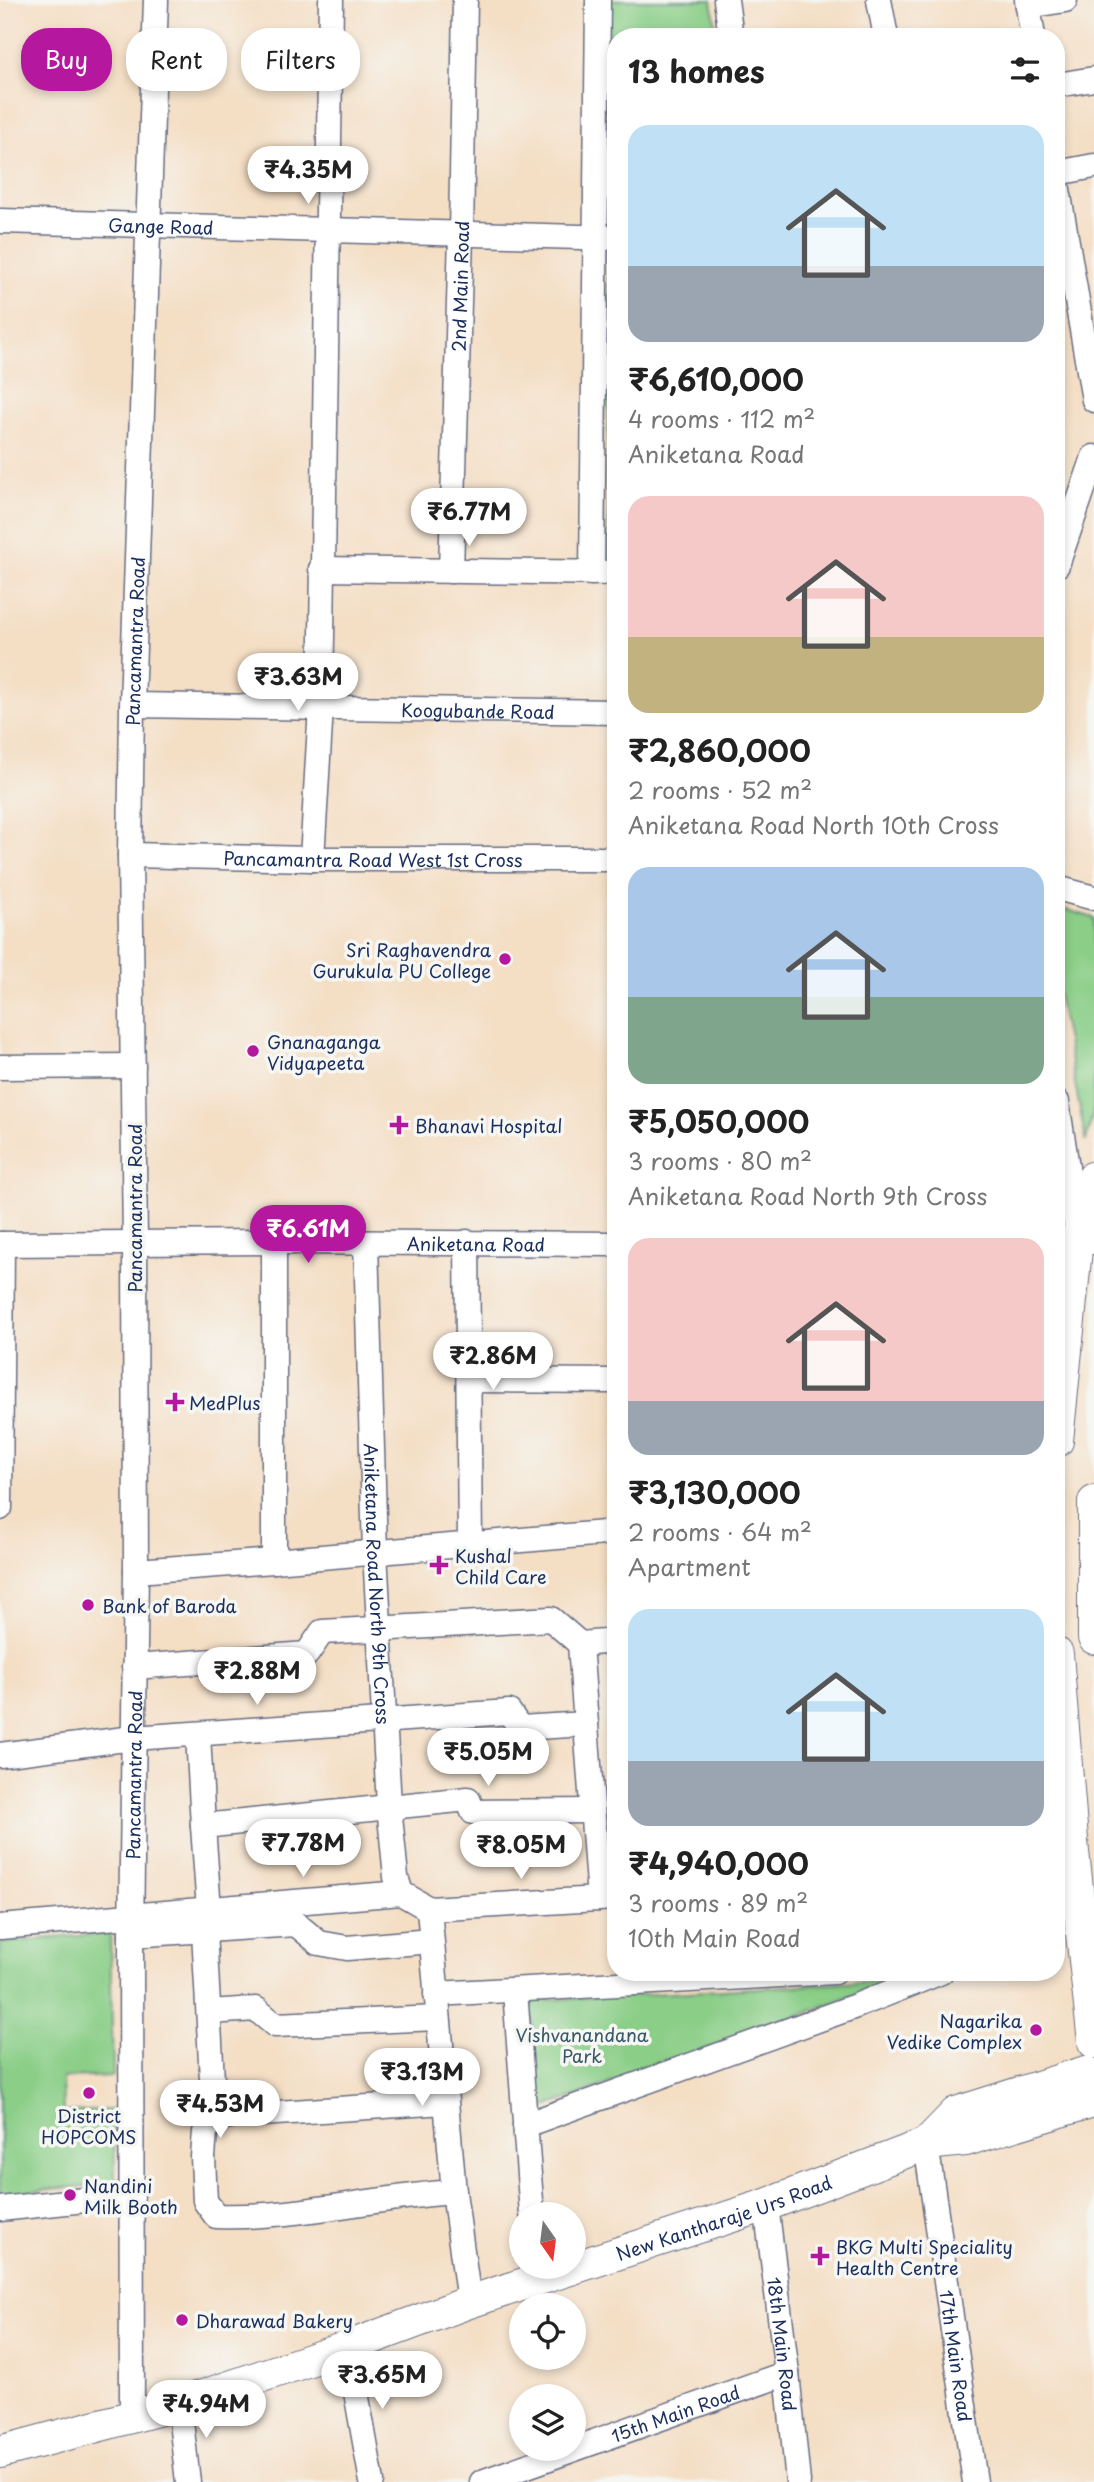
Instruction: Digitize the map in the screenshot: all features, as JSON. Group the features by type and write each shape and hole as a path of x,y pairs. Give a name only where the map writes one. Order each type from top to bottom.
{"main road":[{"path":"1065,1356 1076,1240 1094,1177"},
{"path":"1094,1502 1094,1638"},
{"path":"1065,1853 1094,2042"},
{"name":"New Kantharaje Urs Road","path":"586,2258 766,2205 926,2144 966,2140 1092,2084"},
{"name":"New Kantharaje Urs Road","path":"0,2452 178,2404 348,2347 523,2279"}],"street":[{"name":"Pancamantra Road","path":"132,2417 132,1925 136,1571 130,855 132,705 156,0"},
{"path":"312,859 321,707 331,0"},
{"name":"2nd Main Road","path":"452,571 465,0"},
{"path":"321,569 604,573 606,238 598,0"},
{"path":"726,0 730,28"},
{"path":"879,0 884,28"},
{"path":"1031,28 1027,3 1065,0"},
{"path":"1065,84 1094,79"},
{"path":"1065,171 1094,166"},
{"name":"Gange Road","path":"0,221 150,223 606,238"},
{"path":"1065,231 1094,400"},
{"path":"1065,542 1094,457"},
{"name":"Koogubande Road","path":"132,705 607,712"},
{"name":"Pancamantra Road West 1st Cross","path":"130,855 312,859 607,859"},
{"path":"1065,890 1094,898"},
{"path":"0,1067 133,1066"},
{"path":"1065,1160 1076,1240"},
{"path":"274,1242 274,1561"},
{"name":"Aniketana Road North 9th Cross","path":"366,1242 374,1552 389,1806 396,1877 401,1893"},
{"path":"467,1242 470,1543"},
{"path":"0,1508 1,1244"},
{"name":"Aniketana Road","path":"1,1244 607,1244"},
{"path":"470,1380 607,1381"},
{"path":"136,1571 607,1533"},
{"path":"134,1667 307,1654 322,1632 551,1619 580,1644 592,1811 607,1893"},
{"path":"580,1644 607,1642"},
{"path":"0,1755 133,1738 509,1712 520,1728 586,1724"},
{"path":"198,1734 214,2117 205,2132 205,2201 216,2216 247,2217 413,2194 454,2192"},
{"path":"202,1826 468,1799 473,1812 592,1811"},
{"path":"206,1921 401,1893 429,1909 607,1898"},
{"path":"429,1909 454,2192 469,2302"},
{"path":"0,1927 206,1921 296,1924 319,1943 334,1947 431,1941"},
{"path":"209,2012 256,2009 275,2025 437,2006 514,1991 608,1981"},
{"path":"525,2125 918,1981"},
{"path":"514,1991 531,2202"},
{"path":"214,2117 445,2102"},
{"name":"17th Main Road","path":"926,2144 975,2482"},
{"path":"0,2209 132,2195"},
{"name":"18th Main Road","path":"766,2205 798,2482"},
{"path":"348,2347 372,2482"},
{"name":"15th Main Road","path":"482,2482 787,2373"},
{"path":"178,2404 188,2482"}],"green space":[{"path":"609,0 712,0 716,28 609,28"},
{"path":"607,149 607,224 606,224"},
{"path":"1065,909 1094,918 1094,1108 1086,1141 1065,1032"},
{"path":"110,1933 113,2076 62,2078 63,2112 114,2110 115,2183 0,2194 0,1943"},
{"name":"Vishvanandana Park","path":"879,1981 893,1981 537,2110 531,2001"}],"place":[{"name":"Sri Raghavendra Gurukula PU College","path":"505,959"},
{"name":"Gnanaganga Vidyapeeta","path":"253,1051"},
{"name":"Bhanavi Hospital","path":"399,1125"},
{"name":"MedPlus","path":"175,1402"},
{"name":"Kushal Child Care","path":"439,1565"},
{"name":"Bank of Baroda","path":"88,1605"},
{"name":"Nagarika Vedike Complex","path":"1036,2030"},
{"name":"District HOPCOMS","path":"89,2093"},
{"name":"Nandini Milk Booth","path":"70,2195"},
{"name":"BKG Multi Speciality Health Centre","path":"820,2256"},
{"name":"Dharawad Bakery","path":"182,2320"}]}
